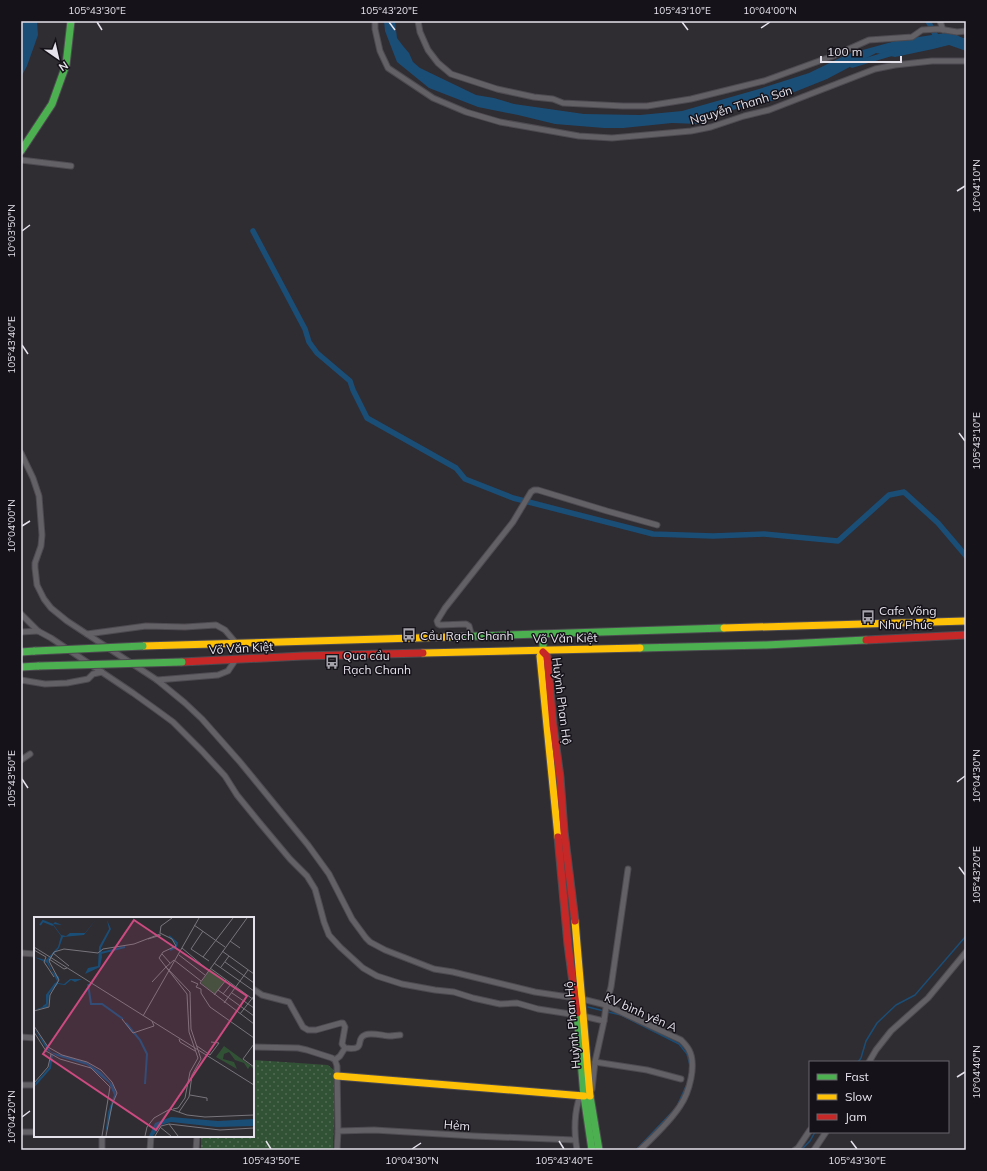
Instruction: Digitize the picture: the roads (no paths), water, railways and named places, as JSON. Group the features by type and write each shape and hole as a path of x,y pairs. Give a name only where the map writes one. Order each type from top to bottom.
{"main road":[{"path":"21,151 52,104 66,65 71,21"},
{"name":"Võ Văn Kiệt","path":"21,652 143,646 966,621"},
{"path":"937,636 938,622"},
{"path":"543,635 543,651"},
{"name":"Võ Văn Kiệt","path":"21,667 182,662 303,656 766,645 966,635"},
{"name":"Huỳnh Phan Hộ","path":"579,1015 582,999 574,913 564,831 560,777 553,725 547,656 543,651 540,656 568,945 574,998 579,1015 584,1097 592,1150"},
{"path":"337,1076 584,1097"},
{"name":"Huỳnh Phan Hộ","path":"584,1097 600,1150"}],"street":[{"name":"Nguyễn Thanh Sơn","path":"375,21 375,30 380,51 388,68 433,98 466,112 500,122 579,136 612,138 691,131 711,127 744,116 769,110 875,69 932,61 966,61"},
{"path":"418,21 420,32 428,50 438,63 451,74 497,89 534,97 553,99 563,103 623,106 647,106 698,98 764,81 833,56 869,40 912,37 922,30 941,29 957,32 966,31"},
{"path":"940,21 941,29"},
{"path":"21,160 71,166"},
{"name":"KV bình yên A","path":"21,454 33,478 38,496 42,535 41,546 35,563 38,588 44,599 51,608 67,621 157,680 202,719 308,845 332,880 352,919 370,942 395,954 434,969 453,972 535,992 582,999 606,1006 681,1040 688,1047 692,1059 692,1074 683,1102 671,1118 640,1150"},
{"path":"472,637 469,626 466,624 440,625 438,624 438,620 445,608 491,551 523,506 531,492 534,490 657,525"},
{"path":"21,614 38,631 140,697 172,722 202,751 225,776 237,795 290,859 307,876 315,889 329,935 363,968 377,976 402,984 454,992 500,1004 517,1003 538,1009 604,1019"},
{"path":"87,634 146,626 216,626 225,630 236,643"},
{"path":"21,632 38,631"},
{"path":"157,680 218,675 228,671 236,659"},
{"path":"21,680 45,684 67,683 88,679 93,674 102,672"},
{"path":"21,760 30,754"},
{"path":"577,1150 575,1140 576,1107 584,1097 591,1099 595,1062 611,987 628,869"},
{"path":"870,1061 891,1031 928,998 966,952"},
{"path":"21,953 34,954"},
{"path":"254,990 262,995 289,1002 303,1027 308,1030 316,1030 343,1023 345,1027 342,1044 345,1048"},
{"path":"345,1048 356,1048 362,1037 366,1034 391,1036 400,1034"},
{"path":"21,1037 34,1038"},
{"path":"254,1047 307,1050 335,1060 337,1066 338,1150"},
{"path":"335,1060 340,1056 345,1048"},
{"path":"595,1062 647,1070 681,1080"},
{"path":"21,1085 34,1085"},
{"name":"Hẻm","path":"338,1131 374,1130 575,1140"},
{"path":"21,1132 34,1132"},
{"path":"795,1150 809,1132"},
{"path":"814,1150 825,1133"},
{"path":"102,1137 102,1150"},
{"path":"150,1150 151,1137"},
{"path":"196,1137 196,1150"}],"water":[{"path":"21,21 37,21 38,35 27,66 21,77"},
{"path":"384,21 395,21 397,38 409,53 413,62 420,68 476,95 494,98 514,104 584,114 640,115 682,111 809,73 848,54 899,40 945,33 954,34 966,38 966,51 949,45 895,57 876,53 827,79 776,100 745,106 721,114 699,124 672,123 623,128 604,128 555,124 478,107 429,88 397,62 385,31"}],"waterway":[{"path":"928,21 938,40"},
{"path":"852,65 892,53"},
{"path":"253,231 305,329 309,342 317,353 350,381 367,418 456,468 465,479 513,498 653,534 713,536 764,534 838,541 889,495 904,492 938,523 966,556"},
{"path":"859,1061 866,1041 877,1023 896,1005 915,995 966,936"},
{"path":"588,1007 604,1011"},
{"path":"608,1012 621,1015 679,1044 687,1054 690,1065"},
{"path":"678,1104 687,1084"},
{"path":"636,1150 675,1109"},
{"path":"801,1150 810,1141 814,1133"}],"place":[{"name":"Cafe Võng Như Phúc","path":"868,617"},
{"name":"Cầu Rạch Chanh","path":"409,635"},
{"name":"Qua cầu Rạch Chanh","path":"332,662"}]}
